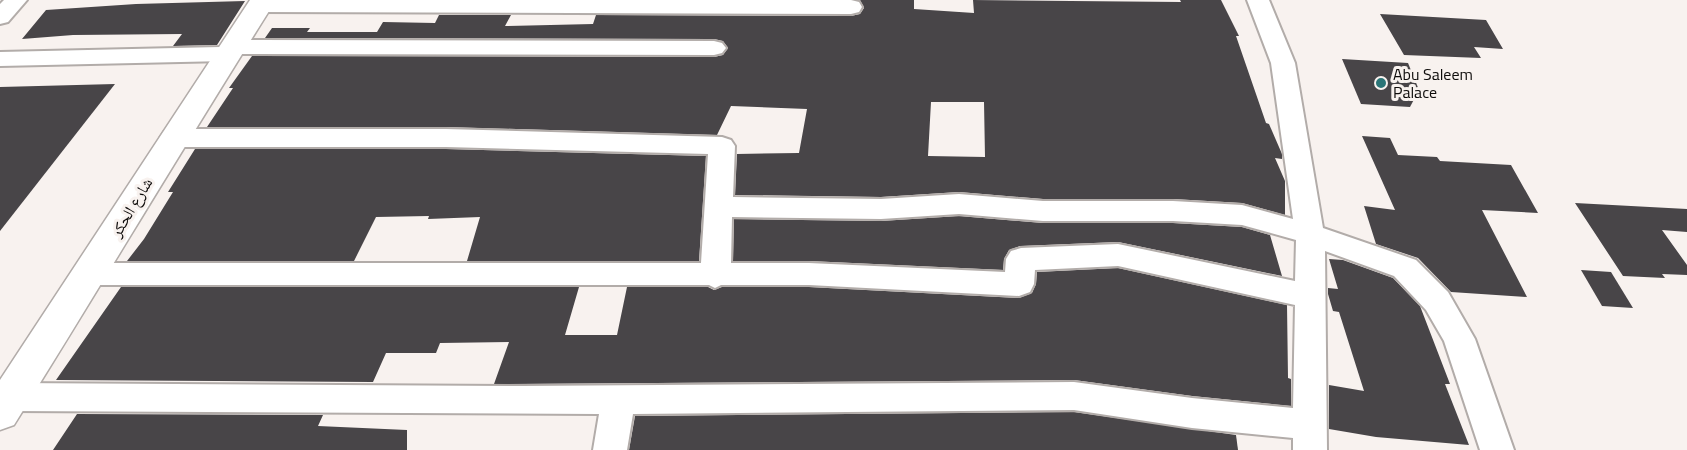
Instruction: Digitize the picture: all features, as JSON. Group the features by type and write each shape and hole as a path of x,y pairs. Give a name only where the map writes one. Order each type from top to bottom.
{"street":[{"path":"0,17 16,0"},
{"path":"6,405 1074,396 1192,413 1309,437 1310,234 1283,63 1258,0"},
{"path":"261,2 851,7"},
{"name":"شارع الحكر","path":"6,405 261,2"},
{"path":"0,59 229,51 714,48"},
{"path":"173,138 446,138 722,146 715,276"},
{"path":"720,207 861,209 959,204 1043,211 1173,211 1242,215 1310,234 1405,268 1437,301 1459,339 1497,450"},
{"path":"90,274 715,276 809,274 1019,284 1021,259 1118,255 1310,296"},
{"path":"610,450 618,399"}],"building":[{"path":"860,0 914,0 914,9 974,13 973,0 1181,2 1180,0 1221,0 1239,36 1236,36 1266,123 1269,124 1282,154 1282,159 1275,158 1285,181 1285,215 1242,203 1173,199 1043,199 959,192 881,197 735,195 737,154 799,153 807,109 731,106 717,135 446,127 207,127 233,88 229,88 252,56 714,57 723,55 728,48 723,41 714,39 265,38 272,28 310,28 307,32 377,32 383,22 435,23 439,15 511,15 505,26 593,24 596,15 851,16 860,14 864,8","holes":["931,102 984,102 985,157 928,156"]},
{"path":"245,1 217,45 173,46 182,34 73,35 22,39 46,10 136,4"},
{"path":"1380,14 1486,20 1503,49 1474,47 1481,58 1404,55"},
{"name":"Abu Saleem Palace","path":"1342,59 1408,63 1419,90 1410,107 1361,104"},
{"path":"115,84 0,231 0,87"},
{"path":"1362,136 1390,138 1398,155 1437,157 1440,161 1511,165 1538,213 1482,210 1527,297 1451,292 1418,258 1376,244 1364,206 1395,210"},
{"path":"195,149 446,149 706,156 699,261 467,261 480,217 428,219 429,216 376,217 354,261 127,261 144,239 173,192 168,192"},
{"path":"1575,203 1687,209 1687,232 1662,230 1687,265 1687,275 1662,274 1665,278 1623,276"},
{"path":"959,216 1043,223 1173,223 1242,227 1270,235 1282,276 1118,242 1020,246 1009,250 1004,259 1003,270 809,261 733,261 734,219 881,221"},
{"path":"1329,259 1343,260 1393,278 1420,306 1450,384 1445,384 1469,445 1376,437 1329,429 1329,385 1364,391 1339,312 1333,311 1328,294 1328,288 1338,289"},
{"path":"1118,268 1287,305 1288,378 1291,379 1291,406 1192,396 1074,380 494,384 509,342 440,343 436,353 386,353 373,382 56,380 121,287 579,287 565,335 617,335 627,287 708,287 714,290 722,287 809,287 1019,298 1032,293 1036,284 1037,272"},
{"path":"1581,270 1611,272 1633,308 1602,306"},
{"path":"1074,412 1236,435 1238,450 629,450 635,416"},
{"path":"77,414 323,415 318,426 407,430 407,450 53,450"}],"place":[{"name":"Abu Saleem Palace","path":"1381,83"}]}
